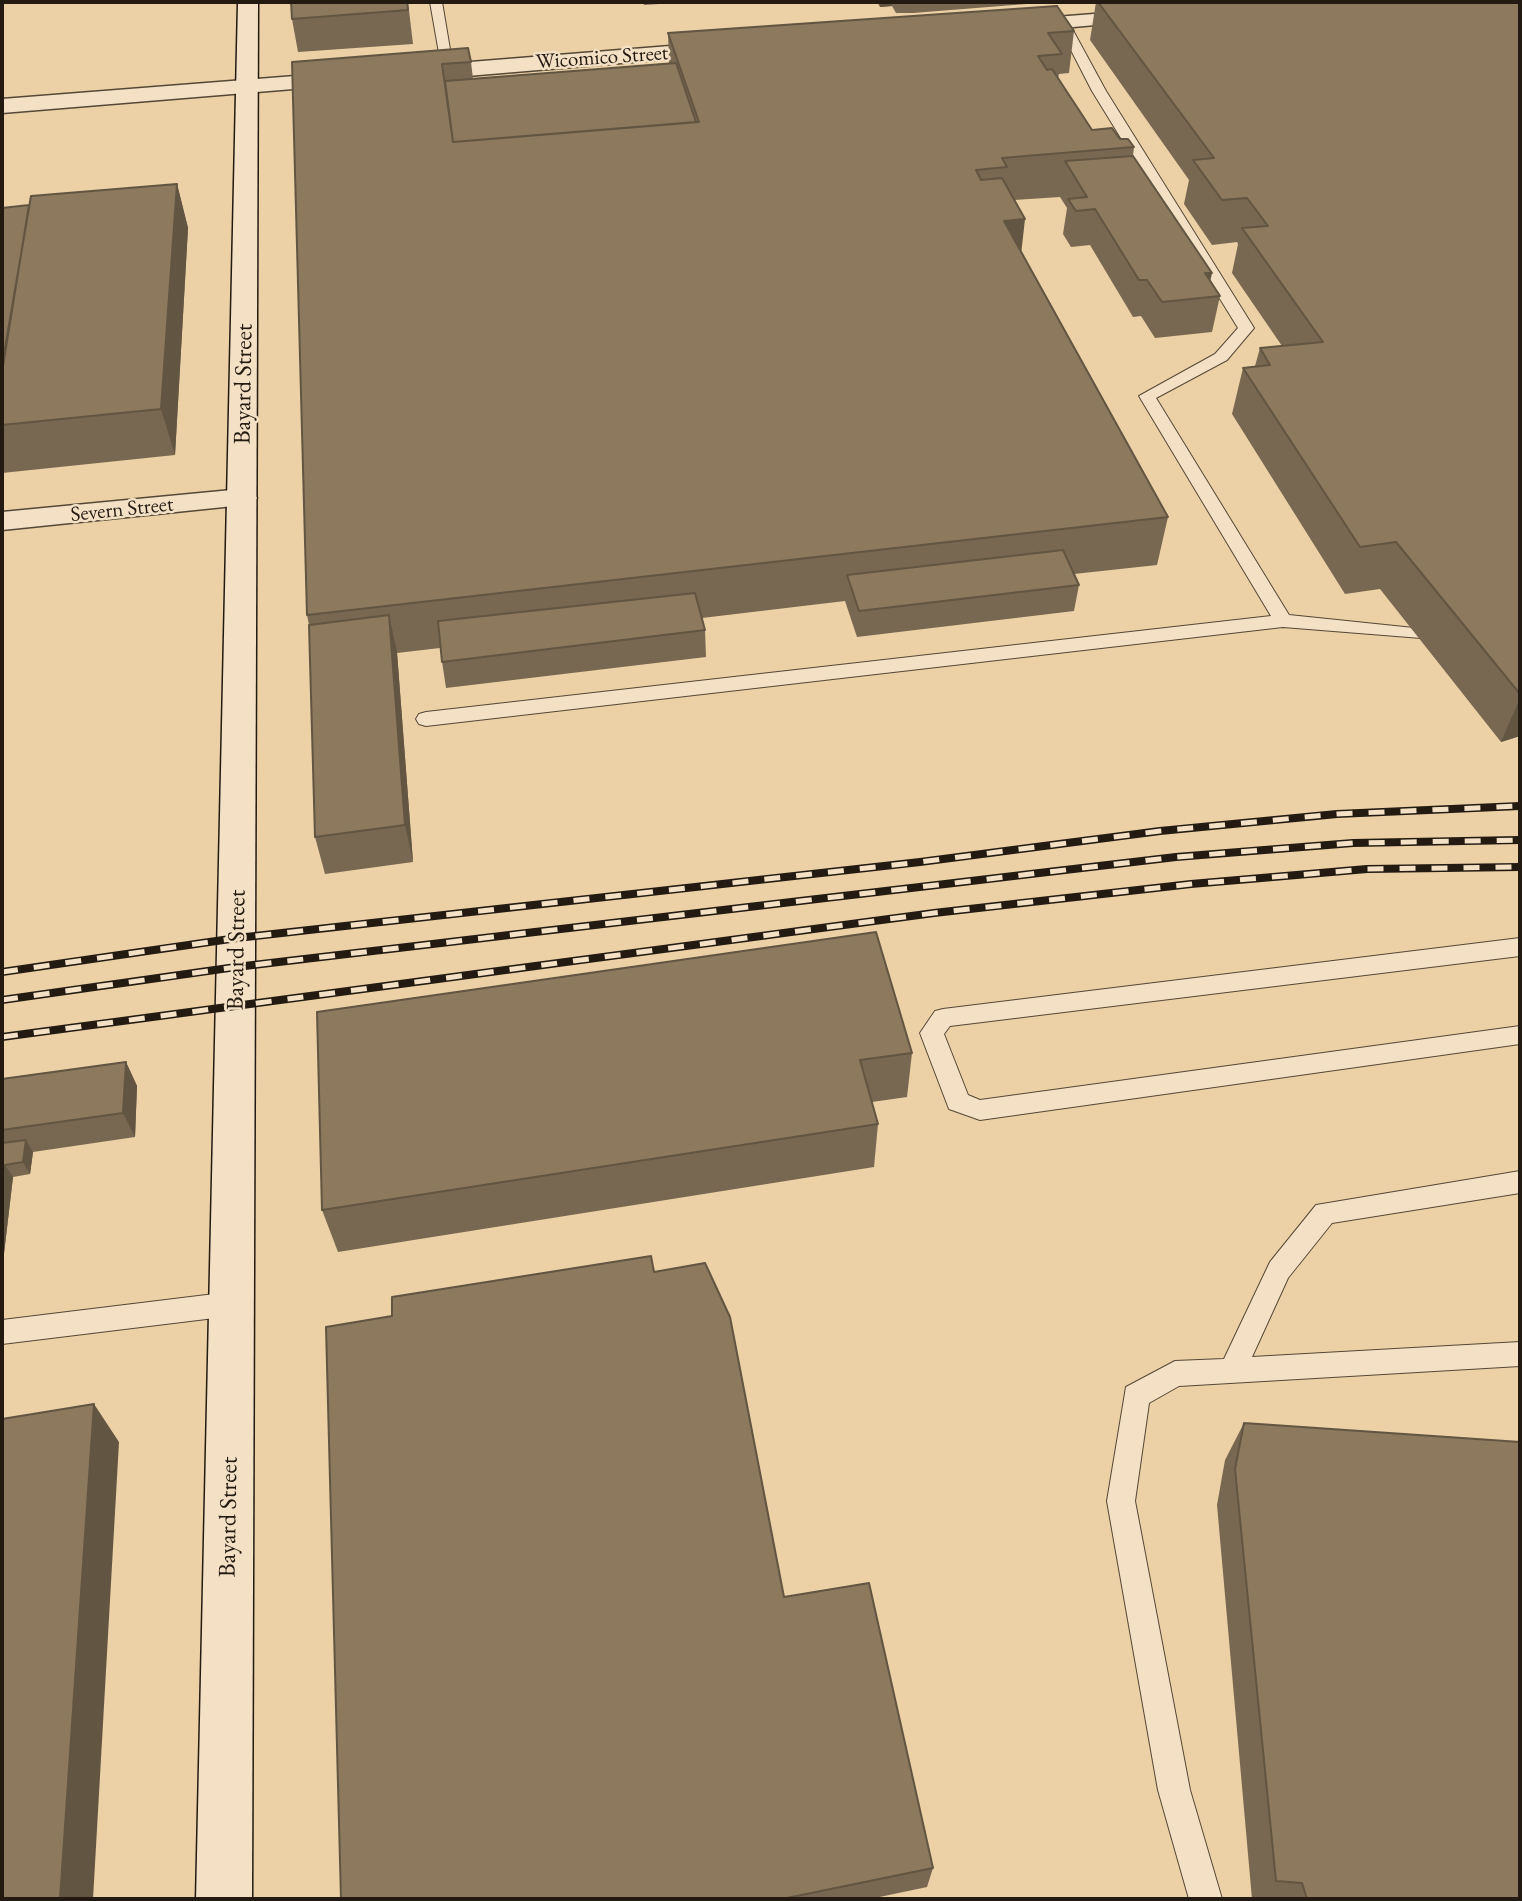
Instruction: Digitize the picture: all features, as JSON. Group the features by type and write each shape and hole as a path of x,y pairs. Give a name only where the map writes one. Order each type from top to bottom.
{"street":[{"name":"Bayard Street","path":"224,1899 248,2"},
{"path":"996,28 1170,14"},
{"name":"Wicomico Street","path":"396,75 737,48"},
{"path":"2,106 369,77"},
{"name":"Severn Street","path":"2,521 242,498"}],"lane":[{"path":"436,2 449,70"},
{"path":"1063,23 1099,91 1246,328 1221,357 1147,396 1283,621"},
{"path":"426,719 1283,621 1414,634"},
{"path":"1520,947 943,1018 932,1033 958,1102 980,1110 1520,1035"},
{"path":"1232,1371 1279,1270 1325,1213 1520,1182"},
{"path":"2,1332 231,1304"},
{"path":"1205,1899 1174,1790 1121,1501 1136,1396 1175,1374 1520,1354"}],"building":[{"path":"291,2 407,2 408,10 292,19"},
{"path":"1098,2 1520,2 1520,694 1396,542 1360,547 1243,368 1270,365 1260,348 1323,342 1242,228 1268,226 1247,198 1222,200 1193,160 1214,158"},
{"path":"1057,6 1074,31 1048,33 1062,54 1038,56 1047,70 1052,69 1092,130 1112,128 1120,139 1128,139 1134,147 1002,158 1007,167 976,170 981,180 1002,178 1025,219 1004,221 1168,517 307,615 292,62 468,48 471,62 442,64 453,142 699,122 668,33"},
{"path":"676,63 696,122 453,142 445,81"},
{"path":"1133,156 1212,273 1205,273 1220,296 1162,302 1147,280 1139,280 1095,209 1076,211 1068,199 1087,197 1065,161"},
{"path":"177,184 161,409 2,425 2,366 31,196"},
{"path":"29,205 3,366 2,366 2,208"},
{"path":"1063,550 1079,585 859,611 847,575"},
{"path":"695,593 705,630 442,662 438,621"},
{"path":"389,615 405,825 315,837 309,625"},
{"path":"876,932 912,1053 860,1060 878,1124 322,1210 317,1012"},
{"path":"126,1062 123,1113 2,1130 2,1079"},
{"path":"26,1140 23,1162 5,1165 2,1195 2,1143"},
{"path":"651,1256 654,1272 705,1263 730,1317 784,1597 869,1583 933,1868 782,1899 341,1899 326,1327 392,1316 392,1297"},
{"path":"94,1404 60,1899 2,1899 2,1419"},
{"path":"1244,1423 1520,1442 1520,1899 1307,1899 1302,1883 1276,1881 1235,1469"}],"railway":[{"path":"2,972 237,938 920,862 1160,831 1337,814 1520,806"},
{"path":"2,1000 236,967 1176,857 1353,843 1520,840"},
{"path":"2,1037 934,913 1191,884 1367,869 1520,867"}]}
